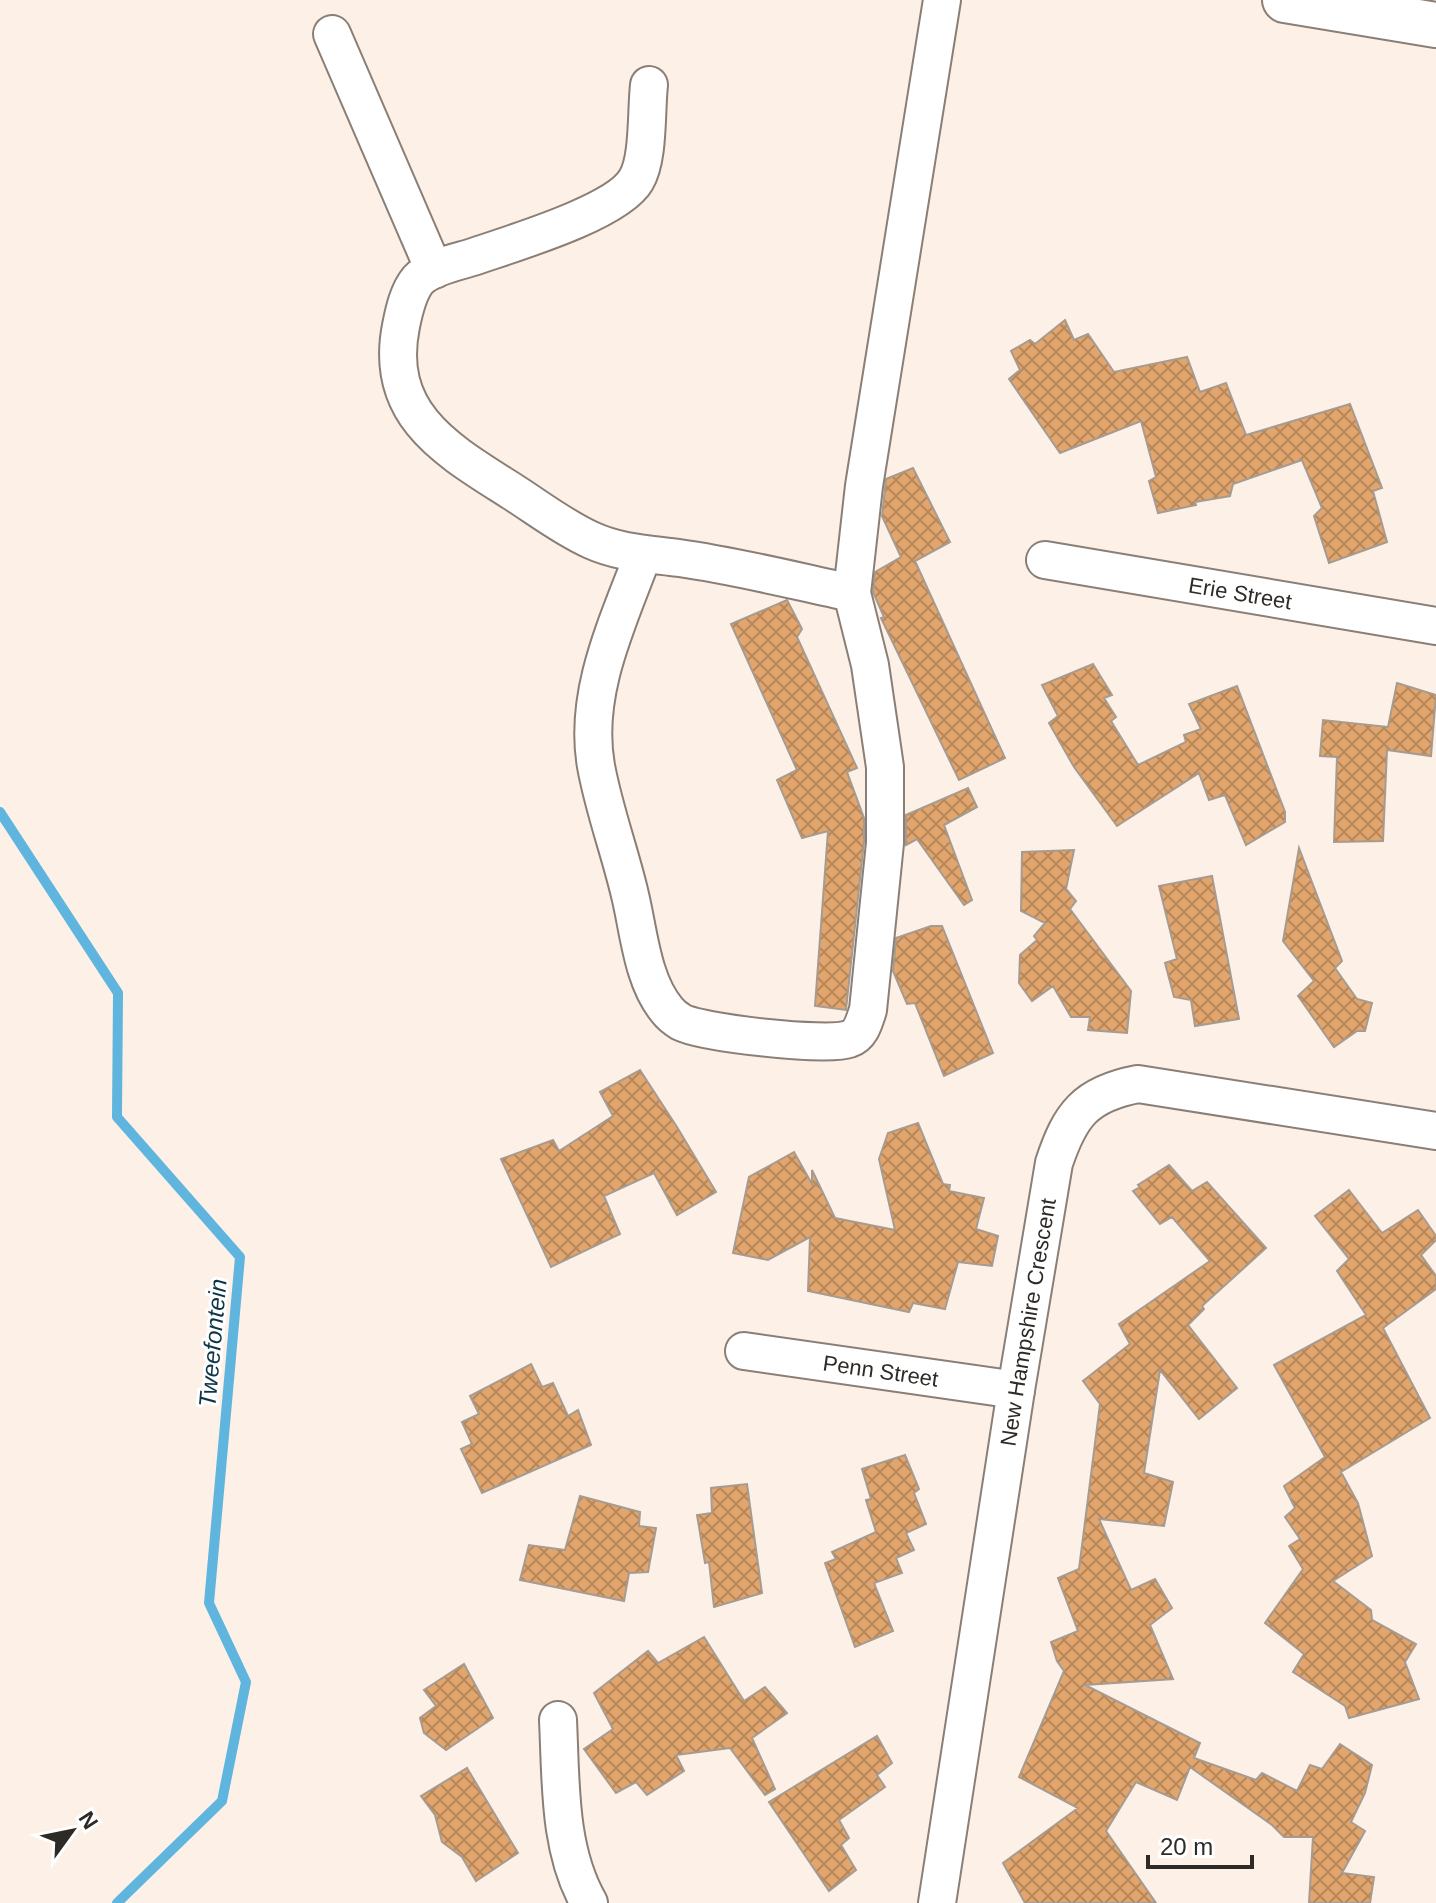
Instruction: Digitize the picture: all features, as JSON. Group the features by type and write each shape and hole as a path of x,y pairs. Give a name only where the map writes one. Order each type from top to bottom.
{"street":[{"path":"643,555 607,651 595,701 592,731 595,764 647,969 657,994 668,1011 681,1022 699,1027 786,1040 846,1041 863,1026 868,1010 885,843 885,767 870,665 852,593 864,486 942,0"},
{"path":"1285,0 1436,25"},
{"path":"332,34 434,270"},
{"path":"649,85 642,165 636,181 626,193 599,209 532,237 434,270 419,278 410,293 398,341 398,364 406,394 414,412 434,438 459,458 591,540 643,555 679,558 852,593"},
{"name":"Erie Street","path":"1045,560 1436,626"},
{"name":"New Hampshire Crescent","path":"937,1903 1016,1390 1054,1163 1065,1130 1092,1100 1122,1087 1138,1084 1436,1131"},
{"name":"Penn Street","path":"744,1351 1016,1390"},
{"path":"558,1720 567,1841 574,1869 589,1903"}],"building":[{"path":"1065,320 1074,340 1088,334 1114,372 1187,357 1200,392 1226,383 1246,435 1350,404 1382,488 1373,491 1387,542 1329,563 1314,516 1322,508 1302,460 1233,484 1230,496 1158,513 1149,481 1156,477 1141,421 1060,453 1009,379 1020,370 1011,351 1030,340 1035,344"},
{"path":"913,468 950,542 915,561 1005,758 959,780 881,618 884,617 873,592 875,572 901,557 882,516 886,479"},
{"path":"787,600 802,629 797,637 857,768 847,772 864,818 864,842 846,1010 815,1006 828,831 802,838 777,780 797,770 731,624"},
{"path":"1093,664 1112,695 1104,698 1116,717 1111,721 1138,765 1186,742 1184,735 1201,729 1189,704 1237,686 1285,812 1285,822 1246,845 1225,795 1209,800 1199,773 1117,826 1074,767 1049,723 1058,716 1042,685"},
{"path":"1397,683 1436,695 1431,756 1387,750 1383,841 1334,842 1337,757 1320,756 1323,720 1388,727"},
{"path":"968,788 977,807 944,825 972,900 964,905 917,839 906,845 906,815"},
{"path":"1299,848 1342,961 1335,968 1357,999 1372,1003 1365,1031 1357,1031 1334,1047 1298,996 1314,981 1283,941"},
{"path":"1074,850 1066,889 1076,901 1070,909 1131,991 1127,1033 1088,1030 1090,1017 1071,1017 1053,986 1032,1001 1019,983 1020,955 1037,940 1034,936 1045,923 1021,911 1022,852"},
{"path":"1212,876 1239,1019 1195,1026 1191,1000 1174,997 1165,963 1177,959 1159,886"},
{"path":"931,926 942,926 993,1053 944,1076 915,1003 907,1004 893,971 896,938"},
{"path":"640,1070 716,1192 677,1215 654,1173 604,1196 620,1234 551,1267 501,1159 553,1140 559,1151 613,1116 600,1092"},
{"path":"918,1123 943,1184 950,1185 949,1191 984,1198 976,1229 998,1236 992,1266 958,1262 945,1309 913,1303 909,1312 808,1291 810,1237 768,1260 733,1253 749,1177 794,1152 812,1184 812,1170 835,1218 895,1230 879,1159 888,1133"},
{"path":"1169,1165 1192,1191 1207,1182 1266,1248 1202,1306 1204,1309 1188,1325 1237,1388 1199,1419 1160,1370 1144,1473 1173,1482 1164,1526 1099,1519 1131,1590 1155,1579 1172,1608 1150,1625 1173,1679 1085,1685 1200,1743 1194,1758 1256,1780 1262,1773 1297,1791 1310,1765 1322,1769 1340,1744 1372,1765 1365,1793 1351,1822 1365,1831 1342,1873 1374,1877 1370,1903 1309,1903 1313,1837 1284,1837 1272,1825 1190,1767 1177,1800 1136,1782 1106,1831 1156,1903 1025,1903 1003,1863 1078,1808 1019,1777 1064,1671 1051,1642 1078,1631 1058,1578 1079,1569 1100,1404 1083,1381 1130,1344 1119,1324 1210,1261 1172,1217 1160,1224 1133,1191"},
{"path":"1349,1190 1382,1233 1418,1210 1436,1236 1436,1240 1421,1255 1436,1276 1436,1289 1383,1328 1430,1418 1341,1472 1358,1503 1372,1556 1333,1581 1371,1610 1372,1620 1416,1644 1405,1662 1419,1699 1349,1718 1345,1706 1293,1672 1304,1654 1265,1623 1303,1569 1289,1546 1300,1539 1285,1517 1295,1508 1284,1486 1325,1457 1274,1365 1366,1315 1337,1271 1349,1259 1315,1216"},
{"path":"531,1364 542,1387 553,1383 568,1416 578,1410 591,1445 482,1493 461,1449 472,1444 462,1422 479,1414 470,1396"},
{"path":"905,1455 919,1489 914,1493 926,1524 906,1533 914,1550 896,1558 902,1573 874,1583 893,1631 855,1647 825,1563 836,1559 832,1552 876,1532 866,1500 871,1499 862,1469"},
{"path":"747,1484 762,1593 714,1607 709,1562 705,1563 697,1515 712,1513 711,1488"},
{"path":"580,1496 640,1512 639,1526 656,1528 648,1572 629,1573 624,1601 520,1580 529,1545 565,1550"},
{"path":"704,1637 744,1701 765,1687 787,1713 752,1738 775,1789 765,1795 730,1748 676,1755 684,1771 647,1795 636,1782 616,1793 584,1749 613,1729 594,1693 648,1651 658,1663"},
{"path":"464,1664 493,1718 446,1750 424,1733 420,1718 436,1706 424,1690"},
{"path":"877,1736 892,1763 877,1775 885,1787 839,1820 849,1838 841,1845 856,1870 829,1891 769,1802"},
{"path":"467,1768 518,1853 476,1881 462,1857 442,1842 435,1815 421,1796"}],"waterway":[{"name":"Tweefontein","path":"0,812 118,993 117,1117 240,1257 209,1603 246,1682 222,1801 117,1903"}]}
